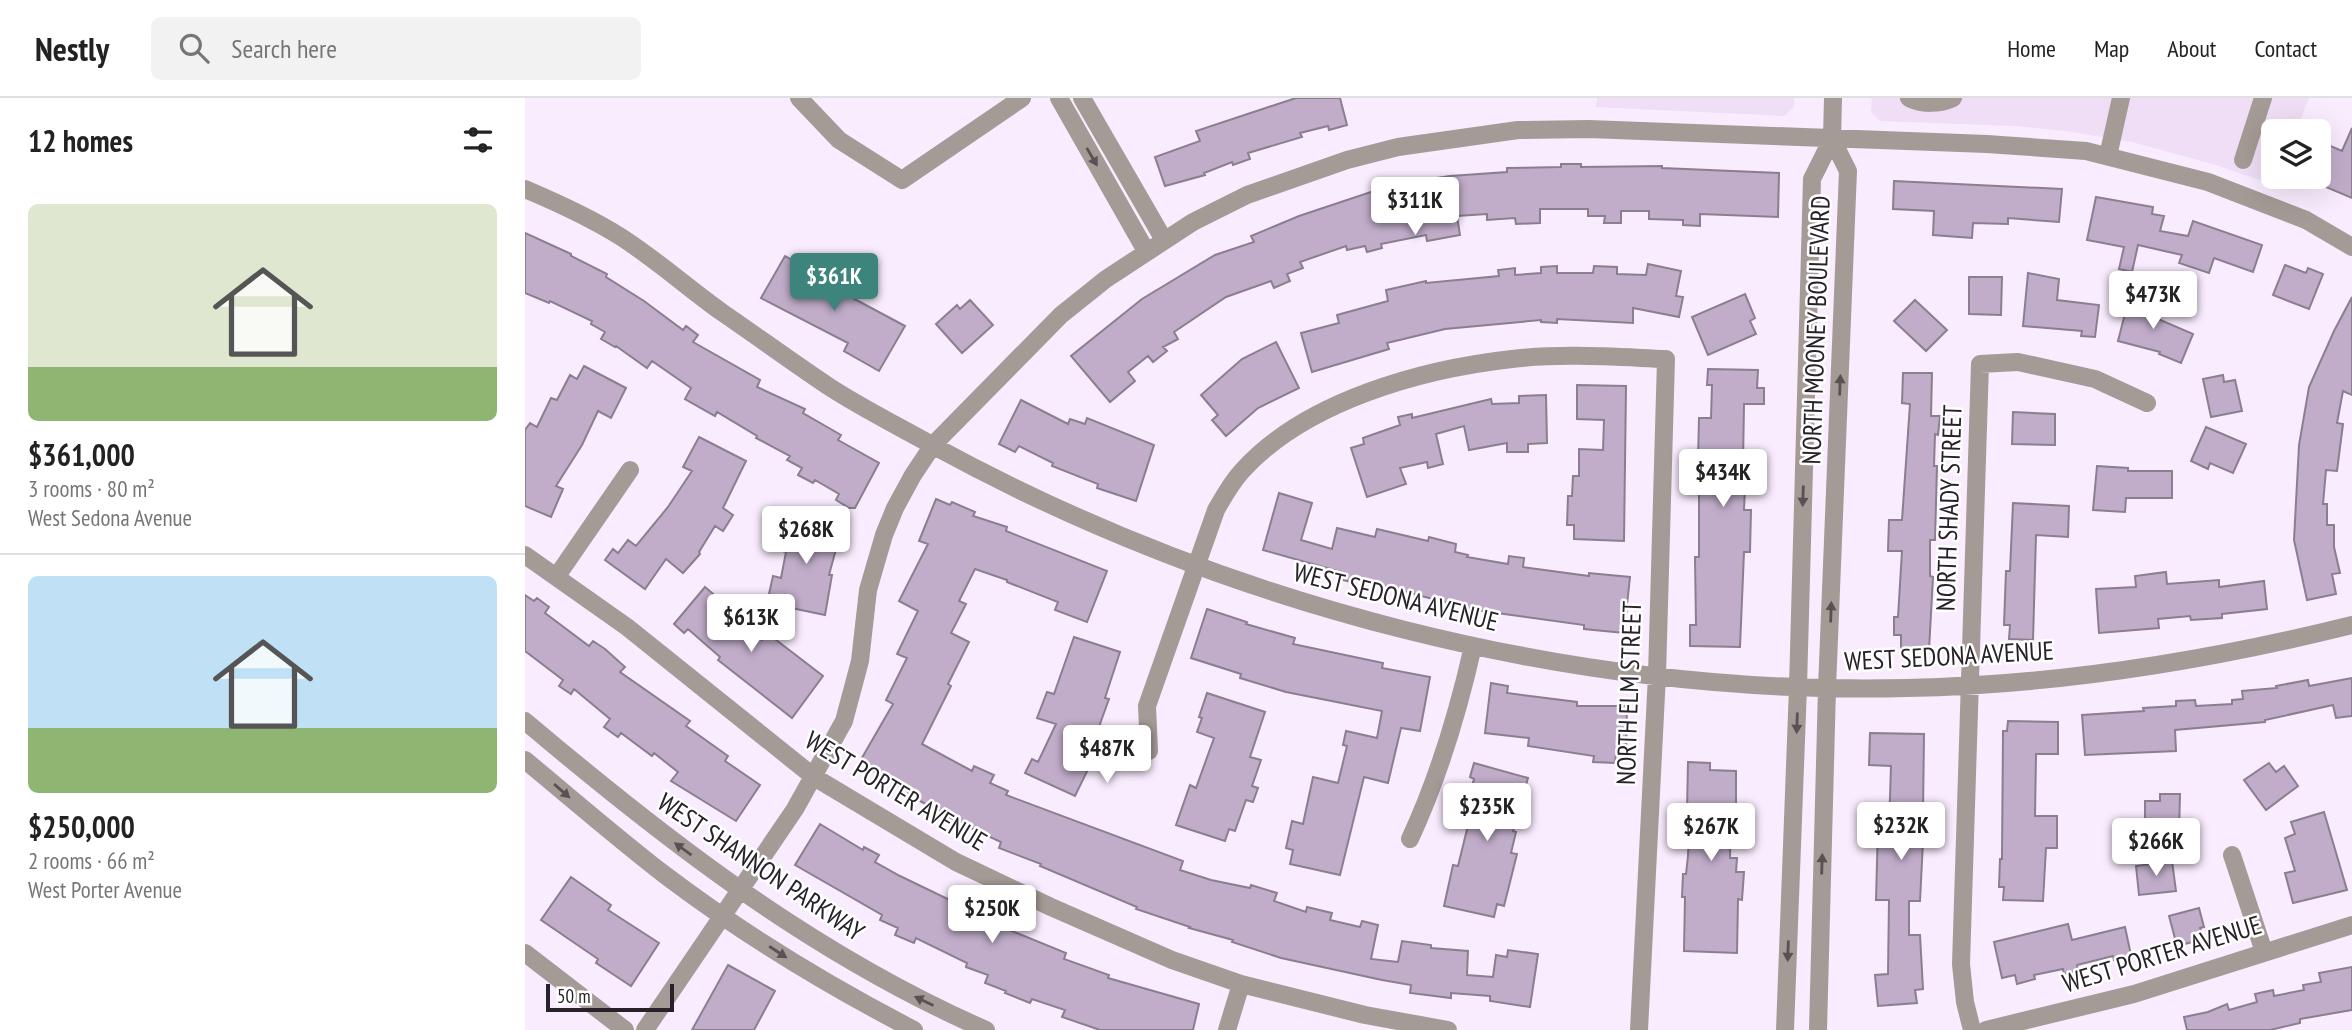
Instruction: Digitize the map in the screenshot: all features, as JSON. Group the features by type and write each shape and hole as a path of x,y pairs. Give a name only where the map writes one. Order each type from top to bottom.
{"street":[{"path":"799,98 839,140 902,180 1022,98"},
{"path":"1059,98 1146,251"},
{"path":"1082,98 1164,240"},
{"name":"NORTH MOONEY BOULEVARD","path":"1785,1030 1798,687 1812,179 1832,139 1833,98"},
{"path":"2108,156 2121,98"},
{"path":"2243,160 2263,98"},
{"path":"645,1030 814,777 844,720 860,661 869,590 884,536 895,508 933,445 1061,315 1106,279 1193,222 1247,195 1298,176 1398,147 1453,137 1518,130 1589,129 1987,144 2086,151 2208,182 2306,220 2352,247"},
{"name":"NORTH MOONEY BOULEVARD","path":"1818,1030 1848,172 1832,139"},
{"name":"WEST SEDONA AVENUE","path":"525,188 621,237 831,388 1041,501 1195,565 1312,604 1413,632 1557,661 1657,675 1798,687 1910,688 2113,672 2261,648 2352,625"},
{"name":"NORTH ELM STREET","path":"1195,565 1216,510 1242,471 1282,436 1310,418 1345,402 1445,369 1513,358 1555,356 1666,359 1657,675 1639,1030"},
{"name":"NORTH SHADY STREET","path":"1972,1030 1965,1002 1961,964 1980,364 2018,362 2095,379 2147,403"},
{"path":"557,576 630,470"},
{"name":"WEST PORTER AVENUE","path":"525,555 627,627 814,777 956,862 1172,960 1241,984 1365,1015 1448,1030"},
{"path":"1149,751 1147,706 1195,565"},
{"path":"1410,839 1428,799 1452,732 1473,646"},
{"name":"WEST SHANNON PARKWAY","path":"525,721 627,807 800,930 886,981 986,1030"},
{"path":"525,760 636,852 721,915 806,970 914,1030"},
{"path":"2232,855 2264,952"},
{"name":"WEST PORTER AVENUE","path":"1986,1030 2134,994 2352,925"},
{"path":"525,953 625,1030"},
{"path":"1227,1030 1241,984"}],"shaded area":[{"path":"1597,98 1794,98 1794,107 1784,116 1596,107"},
{"path":"1872,98 2309,98 2301,119 2261,119 2261,181 2132,142 2015,126 1880,121 1871,112"}],"building":[{"path":"1296,98 1340,98 1347,125 1329,130 1328,126 1300,133 1302,137 1248,153 1250,159 1233,165 1232,162 1204,173 1205,175 1165,186 1155,157 1200,141 1196,131"},
{"path":"2352,128 2352,198 2331,189 2331,146 2342,151"},
{"path":"1561,164 1581,164 1581,167 1662,166 1779,173 1778,217 1700,214 1700,226 1683,225 1683,220 1649,219 1649,211 1621,211 1621,223 1604,223 1605,216 1588,216 1588,209 1540,209 1540,223 1516,224 1515,218 1487,220 1487,214 1457,216 1460,235 1427,241 1426,235 1381,244 1382,248 1367,252 1365,246 1347,250 1346,246 1300,262 1303,268 1287,274 1290,281 1274,288 1271,281 1226,297 1174,332 1178,339 1163,347 1167,351 1153,362 1148,356 1128,372 1135,381 1110,402 1071,356 1142,299 1215,255 1254,242 1251,236 1299,216 1377,190 1417,181 1507,172 1507,168 1561,167"},
{"path":"1894,181 2062,189 2059,222 2008,218 2008,224 1973,223 1972,238 1933,235 1934,211 1893,209"},
{"path":"2096,197 2153,207 2152,214 2164,216 2160,231 2188,236 2193,221 2262,245 2253,272 2214,258 2209,273 2179,263 2182,255 2138,245 2132,272 2119,269 2124,247 2087,240"},
{"path":"525,233 607,274 606,277 683,330 686,326 698,335 693,342 760,380 757,387 805,409 803,413 841,435 838,440 879,463 855,508 849,508 836,500 839,494 815,480 813,483 798,475 802,468 787,460 790,456 756,438 757,436 717,412 715,416 685,399 691,388 652,361 647,368 601,339 605,332 591,324 592,321 550,301 549,303 525,293"},
{"path":"785,256 821,276 819,280 905,326 879,371 844,351 848,343 761,298"},
{"path":"1648,264 1681,271 1676,296 1683,297 1679,317 1633,308 1633,323 1557,319 1557,323 1541,320 1445,329 1387,343 1389,349 1312,372 1301,333 1339,323 1337,315 1388,301 1386,290 1426,281 1499,276 1498,270 1515,268 1515,275 1541,273 1541,267 1557,266 1557,273 1593,273 1594,266 1617,267 1617,274 1646,275"},
{"path":"2285,265 2306,273 2308,268 2323,274 2309,309 2273,295"},
{"path":"2028,273 2059,279 2057,300 2099,305 2095,337 2081,336 2082,331 2023,326"},
{"path":"1969,277 2002,277 2001,315 1969,314"},
{"path":"1745,294 1755,318 1750,321 1756,334 1708,355 1692,317"},
{"path":"2352,297 2352,395 2343,391 2337,423 2343,424 2337,471 2326,470 2323,504 2327,504 2327,525 2334,525 2334,547 2340,573 2332,574 2336,594 2307,600 2294,540 2299,445 2309,387"},
{"path":"2129,298 2161,306 2158,319 2193,334 2181,363 2159,354 2160,352 2118,341"},
{"path":"970,300 993,325 962,353 936,324 957,305 960,309"},
{"path":"1915,300 1947,330 1926,351 1894,321"},
{"path":"1276,342 1299,388 1258,408 1226,436 1212,420 1218,415 1201,395 1242,359"},
{"path":"584,366 626,388 611,418 598,411 582,445 556,486 563,489 551,517 525,506 525,430 530,423 537,427 551,398 557,400 570,375 577,379"},
{"path":"1708,369 1758,370 1757,388 1764,388 1764,404 1744,404 1744,510 1751,510 1750,552 1744,552 1740,647 1690,646 1690,625 1696,625 1695,557 1699,557 1699,484 1695,484 1695,462 1698,462 1699,418 1711,418 1712,385 1707,385"},
{"path":"1903,373 1932,373 1931,416 1940,416 1938,435 1935,434 1935,540 1930,540 1930,576 1933,577 1929,650 1901,649 1901,635 1894,635 1894,617 1898,617 1902,551 1888,551 1889,520 1902,520 1910,404 1902,403"},
{"path":"2223,375 2224,382 2235,380 2242,411 2211,417 2203,379"},
{"path":"1577,385 1626,386 1624,541 1574,539 1574,525 1567,525 1568,496 1572,496 1573,476 1579,476 1579,449 1603,450 1604,420 1577,419"},
{"path":"1546,395 1547,443 1528,444 1528,452 1507,452 1507,443 1469,450 1464,426 1436,434 1443,464 1428,468 1427,462 1400,468 1406,484 1367,497 1351,448 1364,444 1363,438 1400,425 1398,417 1412,414 1412,418 1491,399 1492,404 1519,403 1519,396"},
{"path":"1021,400 1068,424 1070,419 1085,424 1087,418 1154,445 1136,501 1097,488 1098,484 1052,466 1053,463 1019,446 1015,452 999,444"},
{"path":"2013,412 2055,414 2055,445 2012,444"},
{"path":"2206,427 2246,444 2233,473 2210,463 2208,469 2191,461"},
{"path":"699,437 746,461 723,508 733,515 723,531 715,526 700,554 683,573 666,559 645,589 605,560 613,549 618,553 628,540 636,546 668,507 692,471 683,467"},
{"path":"2097,466 2128,468 2128,471 2172,471 2172,498 2126,498 2125,512 2093,510"},
{"path":"1279,493 1312,503 1301,540 1332,549 1337,528 1375,537 1377,529 1428,541 1429,537 1456,544 1455,552 1468,555 1467,557 1508,564 1509,556 1524,558 1523,567 1589,576 1589,573 1630,577 1624,633 1584,629 1584,625 1475,610 1356,579 1355,583 1339,579 1341,572 1263,550"},
{"path":"936,499 950,505 952,502 975,512 973,516 1007,527 1006,531 1107,571 1087,622 1055,610 1058,602 975,569 959,601 966,604 951,633 969,642 922,744 972,771 974,766 994,775 990,783 1008,791 1006,795 1183,861 1180,870 1211,880 1250,888 1251,885 1277,893 1274,901 1306,912 1307,907 1332,913 1330,920 1360,927 1362,921 1378,925 1371,959 1398,962 1402,941 1431,945 1431,948 1468,951 1467,975 1493,977 1496,955 1507,957 1508,950 1538,954 1530,1007 1490,1001 1490,996 1451,993 1451,998 1410,993 1411,985 1281,958 1136,909 1137,907 1040,866 1041,864 999,848 1001,842 907,794 909,792 859,763 893,704 886,700 907,658 897,654 918,611 899,601 928,544 919,541"},
{"path":"2013,503 2069,506 2068,537 2036,535 2033,640 2009,639 2010,625 2004,625"},
{"path":"793,514 842,527 829,575 832,575 825,615 767,603 773,576 781,578 786,552 783,551"},
{"path":"2166,572 2167,584 2219,580 2219,587 2264,581 2267,609 2222,614 2222,618 2191,620 2190,616 2158,619 2159,628 2099,633 2096,589 2136,587 2135,576"},
{"path":"705,587 731,609 728,612 762,640 767,633 823,676 792,718 718,660 720,657 688,629 684,633 674,624"},
{"path":"525,595 534,601 537,598 549,607 545,613 589,646 593,641 605,649 625,667 620,672 690,721 686,726 728,756 725,761 760,785 736,821 671,781 678,772 654,753 652,756 621,733 618,737 604,727 610,719 574,689 571,694 559,686 563,680 525,651"},
{"path":"1207,609 1295,638 1293,644 1383,663 1382,668 1430,677 1420,731 1401,728 1388,783 1364,777 1340,875 1290,864 1293,850 1286,848 1292,821 1303,824 1313,777 1338,783 1347,746 1343,745 1346,731 1377,738 1382,711 1286,692 1240,678 1241,674 1191,658"},
{"path":"1074,637 1120,652 1105,698 1109,699 1088,757 1093,759 1075,796 1025,773 1032,759 1038,762 1056,724 1037,718 1047,692 1054,694"},
{"path":"2352,678 2352,716 2336,718 2333,705 2265,722 2175,730 2176,751 2085,755 2082,715 2144,711 2143,708 2176,706 2176,701 2195,700 2196,706 2232,704 2232,700 2243,699 2242,691 2277,688 2276,686 2308,680 2309,686"},
{"path":"1491,683 1508,686 1507,693 1577,702 1577,706 1627,706 1626,753 1616,753 1615,763 1593,762 1594,756 1528,746 1529,738 1485,733"},
{"path":"1207,693 1265,712 1250,757 1261,760 1252,786 1258,788 1253,802 1246,800 1235,831 1229,829 1225,841 1176,825 1190,785 1196,788 1214,738 1197,732"},
{"path":"2008,721 2058,722 2058,754 2036,754 2035,816 2057,816 2057,848 2046,848 2043,901 2003,900 2004,887 1999,887 2002,859 2003,731 2007,731"},
{"path":"1870,733 1924,734 1923,813 1920,813 1918,841 1923,841 1920,901 1909,901 1909,935 1920,935 1923,989 1915,990 1917,1003 1878,1006 1875,975 1888,974 1889,900 1876,900 1878,826 1889,827 1891,766 1869,765"},
{"path":"1688,762 1710,763 1710,770 1736,771 1736,804 1731,804 1730,858 1737,858 1736,872 1744,872 1742,900 1738,899 1737,953 1684,951 1685,897 1682,897 1689,826 1681,826 1682,810 1687,811"},
{"path":"1474,763 1528,778 1513,831 1516,832 1511,853 1517,854 1504,906 1497,904 1494,917 1444,906 1453,865 1458,866 1473,805 1467,804 1474,779 1470,777"},
{"path":"2269,763 2276,772 2284,766 2298,786 2266,810 2244,780"},
{"path":"2160,794 2180,794 2179,834 2145,833 2145,801 2160,801"},
{"path":"2324,812 2347,890 2293,903 2285,873 2295,871 2285,838 2295,834 2291,822"},
{"path":"820,824 863,850 864,847 879,855 875,862 900,876 981,915 980,918 1066,953 1064,959 1109,975 1108,978 1199,1004 1193,1030 1100,1030 1062,1017 1065,1010 1032,999 1030,1003 1005,993 1006,991 985,983 988,975 966,967 967,963 916,938 914,943 895,935 898,928 880,920 882,915 795,865"},
{"path":"2172,861 2176,891 2139,895 2136,866"},
{"path":"571,877 611,905 608,910 659,943 631,986 596,963 598,959 541,920"},
{"path":"2199,908 2204,927 2200,928 2204,939 2177,946 2169,916"},
{"path":"2068,924 2072,940 2125,927 2131,955 2114,960 2113,956 2077,965 2078,971 2064,974 2063,969 2034,975 2035,979 2017,984 2015,975 2002,978 1994,942"},
{"path":"728,965 775,991 754,1030 692,1030"},
{"path":"2352,967 2352,1010 2300,1019 2300,1023 2270,1030 2187,1030 2184,1017 2208,1012 2227,1004 2229,1010 2257,1002 2255,994 2273,990 2274,996 2304,990 2303,985 2321,982 2319,973"}]}
